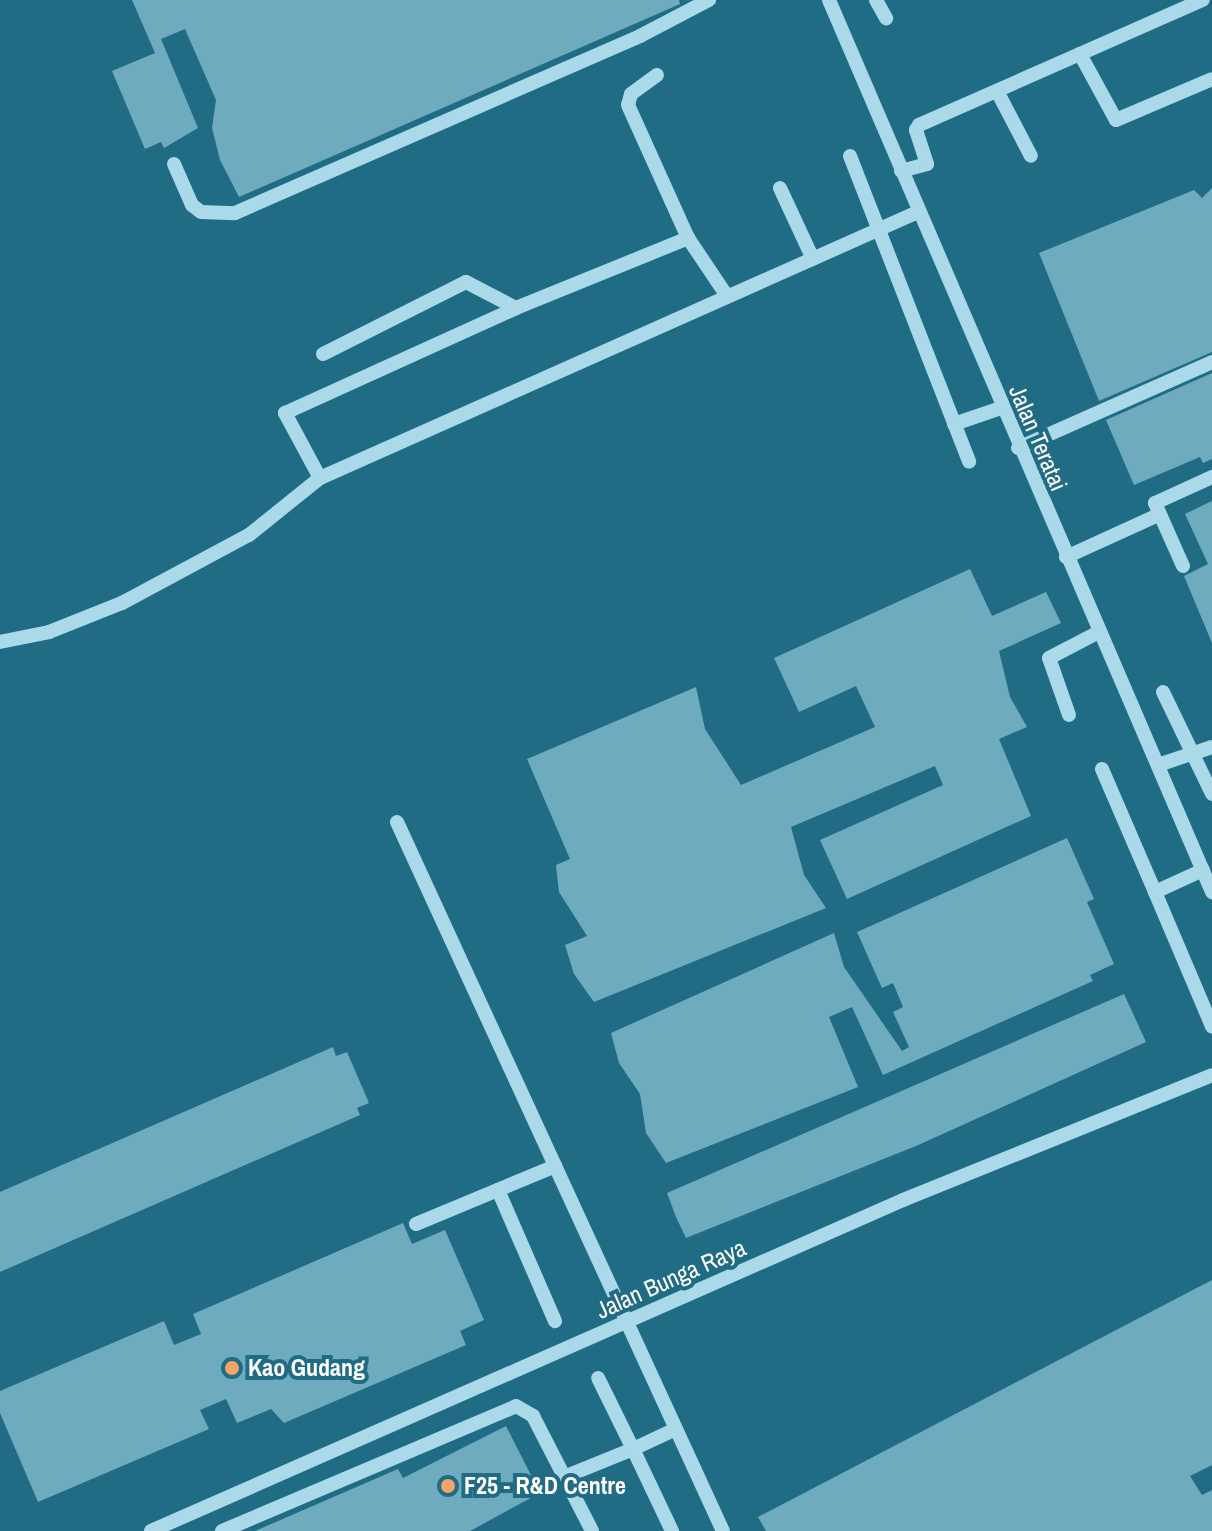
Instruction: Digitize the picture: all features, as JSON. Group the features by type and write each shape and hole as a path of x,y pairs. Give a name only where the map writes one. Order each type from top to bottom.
{"street":[{"path":"174,164 192,205 201,212 235,213 640,36 709,0"},
{"name":"Jalan Teratai","path":"829,0 1018,448 1212,892"},
{"path":"876,0 886,18"},
{"path":"901,171 927,164 916,130 919,125 1203,0"},
{"path":"1080,54 1116,120 1212,79"},
{"path":"657,75 631,94 628,105 688,238 727,296"},
{"path":"997,91 1031,156"},
{"path":"850,156 969,462"},
{"path":"780,188 813,259"},
{"path":"0,642 49,632 122,603 249,535 320,478 918,212"},
{"path":"320,478 285,413 516,308 688,238"},
{"path":"323,354 466,282 516,308"},
{"path":"1018,448 1212,362"},
{"path":"954,424 1001,408"},
{"path":"1183,566 1158,515 1156,501 1212,477"},
{"path":"1066,557 1158,515"},
{"path":"1069,715 1049,658 1099,632"},
{"path":"1163,692 1212,794"},
{"path":"1158,765 1212,747"},
{"path":"1102,769 1212,1026"},
{"path":"397,822 723,1531"},
{"path":"1155,892 1203,870"},
{"name":"Jalan Bunga Raya","path":"151,1531 903,1200 1212,1075"},
{"path":"416,1224 555,1166"},
{"path":"498,1190 555,1321"},
{"path":"598,1378 672,1531"},
{"path":"222,1531 504,1408 526,1409 533,1416 592,1531"},
{"path":"564,1477 676,1429"}],"building":[{"path":"132,0 679,0 680,4 239,197 220,160 212,128 216,100 185,29 161,39 198,128 164,148 161,142 145,149 112,71 155,53"},
{"path":"1212,188 1212,352 1099,401 1039,253 1194,190 1202,198"},
{"path":"1212,373 1212,459 1203,463 1200,457 1134,485 1106,420"},
{"path":"1212,501 1212,643 1184,576 1208,564 1185,514"},
{"path":"970,569 992,616 1046,592 1061,623 999,651 1010,697 1027,727 999,739 1031,816 847,899 820,840 943,785 935,766 791,827 804,875 826,908 594,1002 574,974 565,945 587,936 559,892 556,865 570,859 527,759 696,687 705,729 741,785 875,727 856,686 799,712 774,658"},
{"path":"1067,838 1094,899 1087,902 1114,964 1090,975 1093,981 883,1075 852,1007 829,1017 858,1087 666,1163 646,1133 640,1094 619,1063 611,1033 834,933 844,967 902,1051 909,1047 893,1012 903,1007 893,983 882,988 857,932"},
{"path":"1124,994 1146,1042 916,1146 686,1238 667,1193"},
{"path":"333,1047 336,1056 347,1052 369,1103 357,1108 360,1115 0,1272 0,1192"},
{"name":"Kao Gudang","path":"403,1223 412,1244 445,1230 484,1320 460,1331 466,1345 284,1423 271,1409 237,1423 226,1399 200,1410 209,1429 38,1502 0,1413 0,1391 164,1321 174,1345 201,1334 193,1314"},
{"path":"1212,1280 1212,1465 1190,1476 1202,1495 1212,1490 1212,1531 766,1531 758,1517"},
{"name":"F25 - R&D Centre","path":"506,1426 540,1493 470,1531 255,1531 398,1469 403,1478"}],"place":[{"name":"Kao Gudang","path":"232,1368"},
{"name":"F25 - R&D Centre","path":"448,1486"}]}
